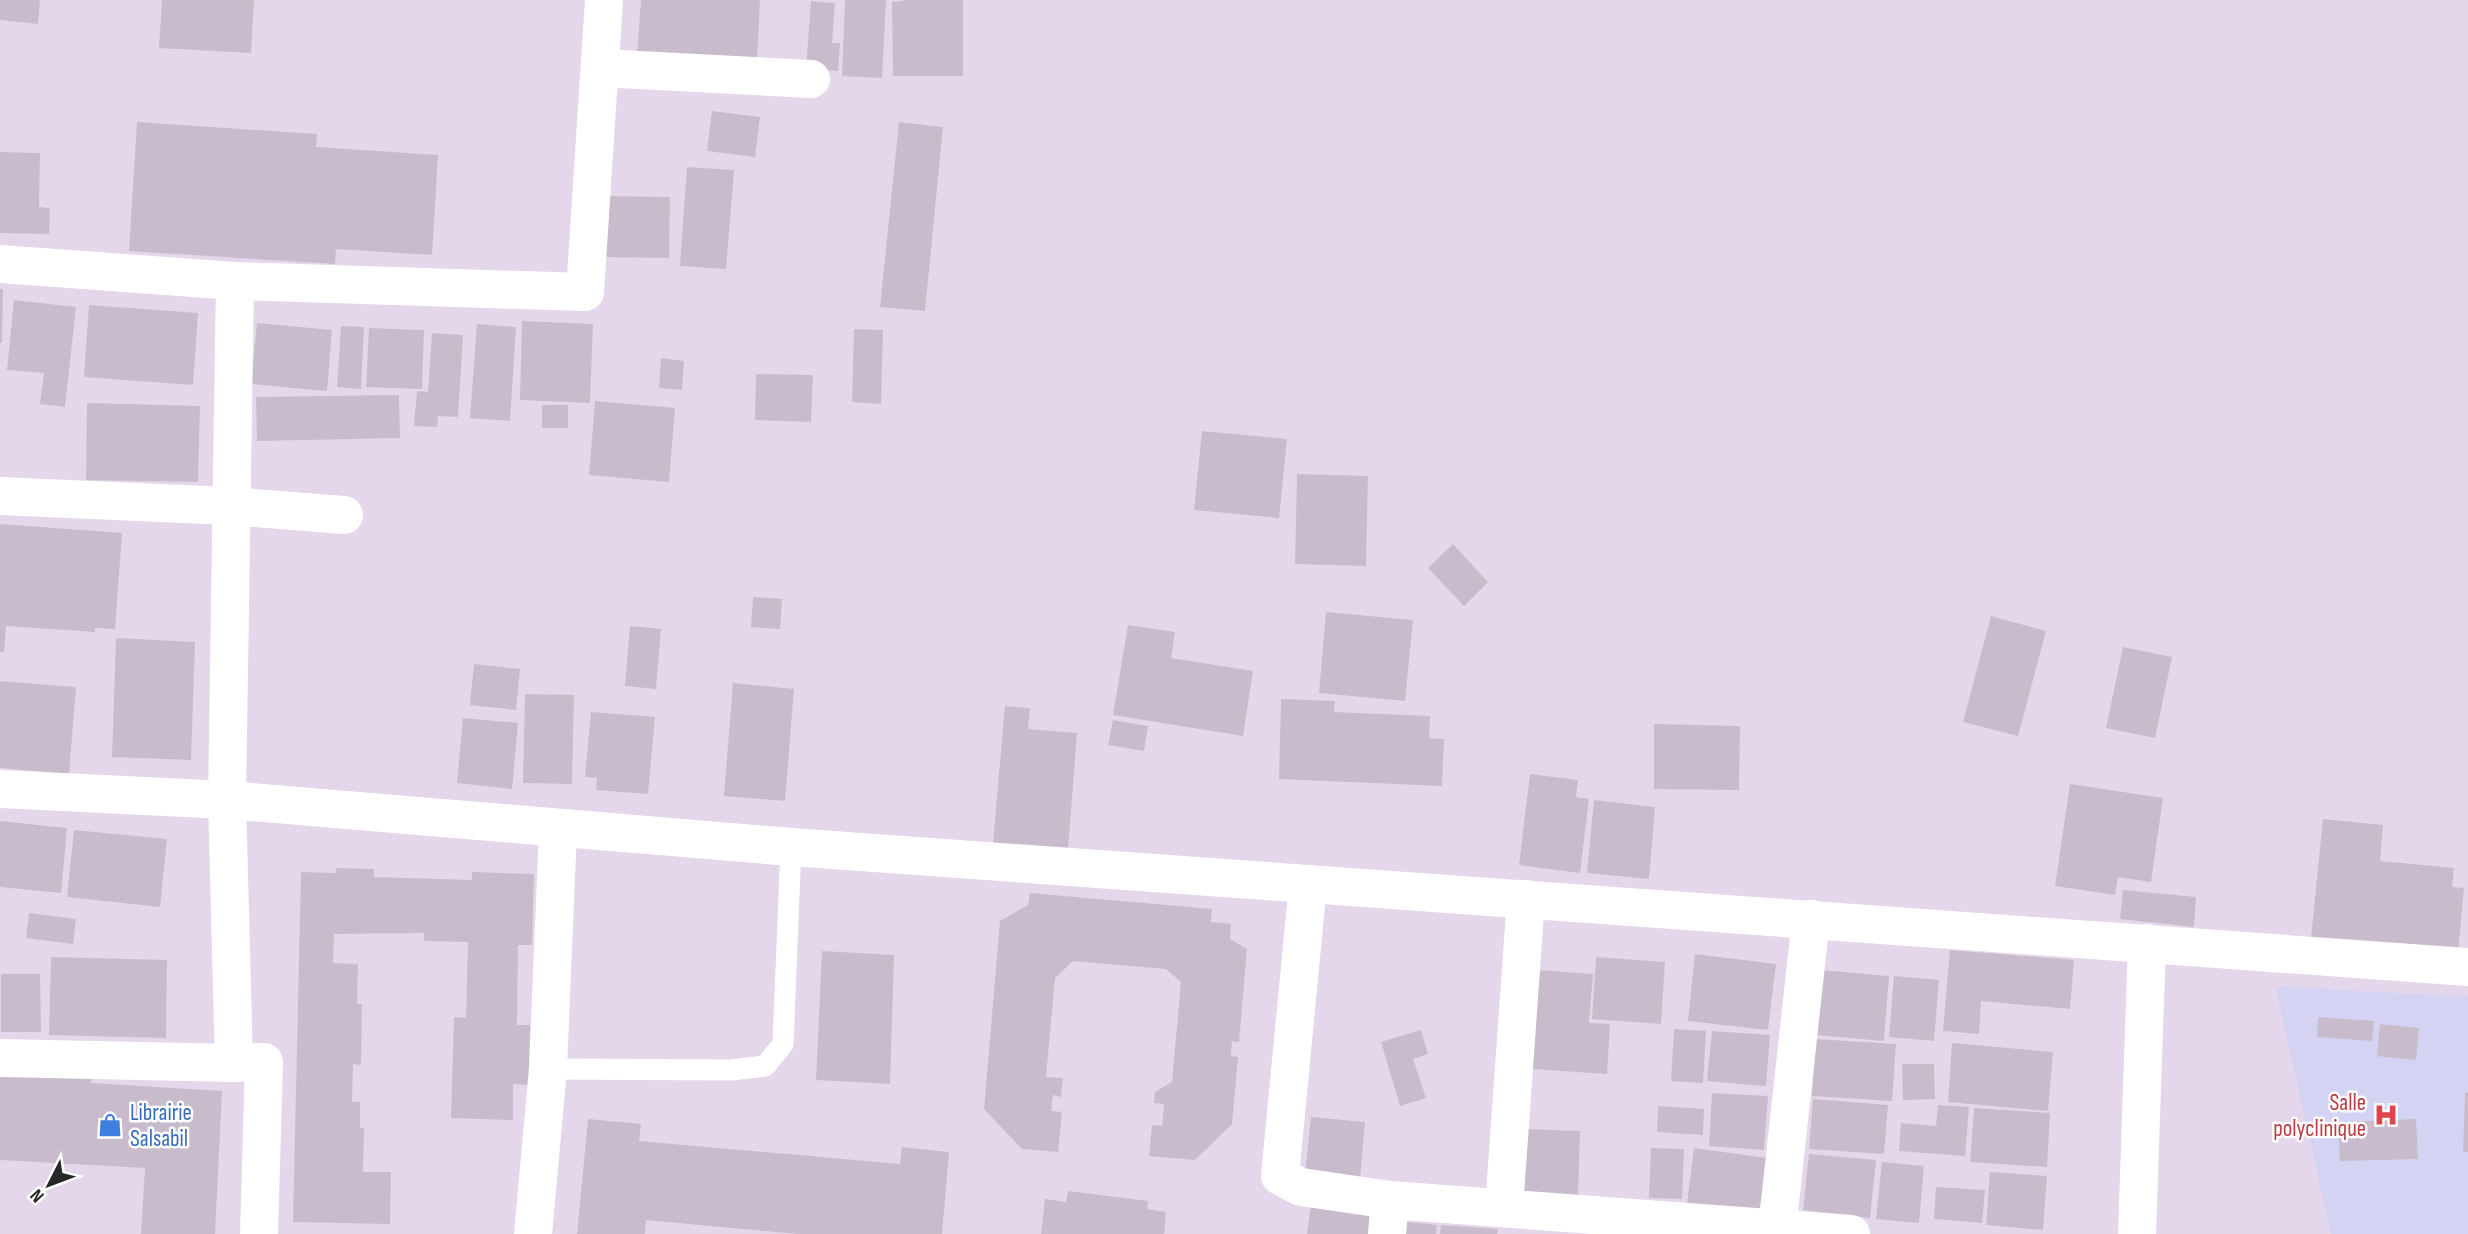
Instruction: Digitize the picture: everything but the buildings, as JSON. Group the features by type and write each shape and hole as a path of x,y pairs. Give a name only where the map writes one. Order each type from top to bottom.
{"street":[{"path":"0,264 235,281 584,292 604,0"},
{"path":"600,68 811,79"},
{"path":"234,1063 227,800 229,506 235,281"},
{"path":"0,496 229,506 344,515"},
{"path":"0,789 227,800 558,830 2468,967"},
{"path":"533,1234 548,1069 558,830"},
{"path":"1308,884 1280,1176 1301,1187 1388,1217 1504,1208 1671,1227 1777,1228 1851,1234"},
{"path":"1504,1208 1526,899"},
{"path":"1777,1228 1811,919"},
{"path":"2137,1234 2147,943"},
{"path":"0,1058 264,1062 259,1234"}],"lane":[{"path":"548,1069 732,1070 765,1066 783,1044 790,847"}],"shaded area":[{"name":"Salle polyclinique","path":"2275,986 2468,997 2468,1234 2331,1234"}],"place":[{"name":"Salle polyclinique","path":"2386,1115"},
{"name":"Librairie Salsabil","path":"110,1125"}]}
